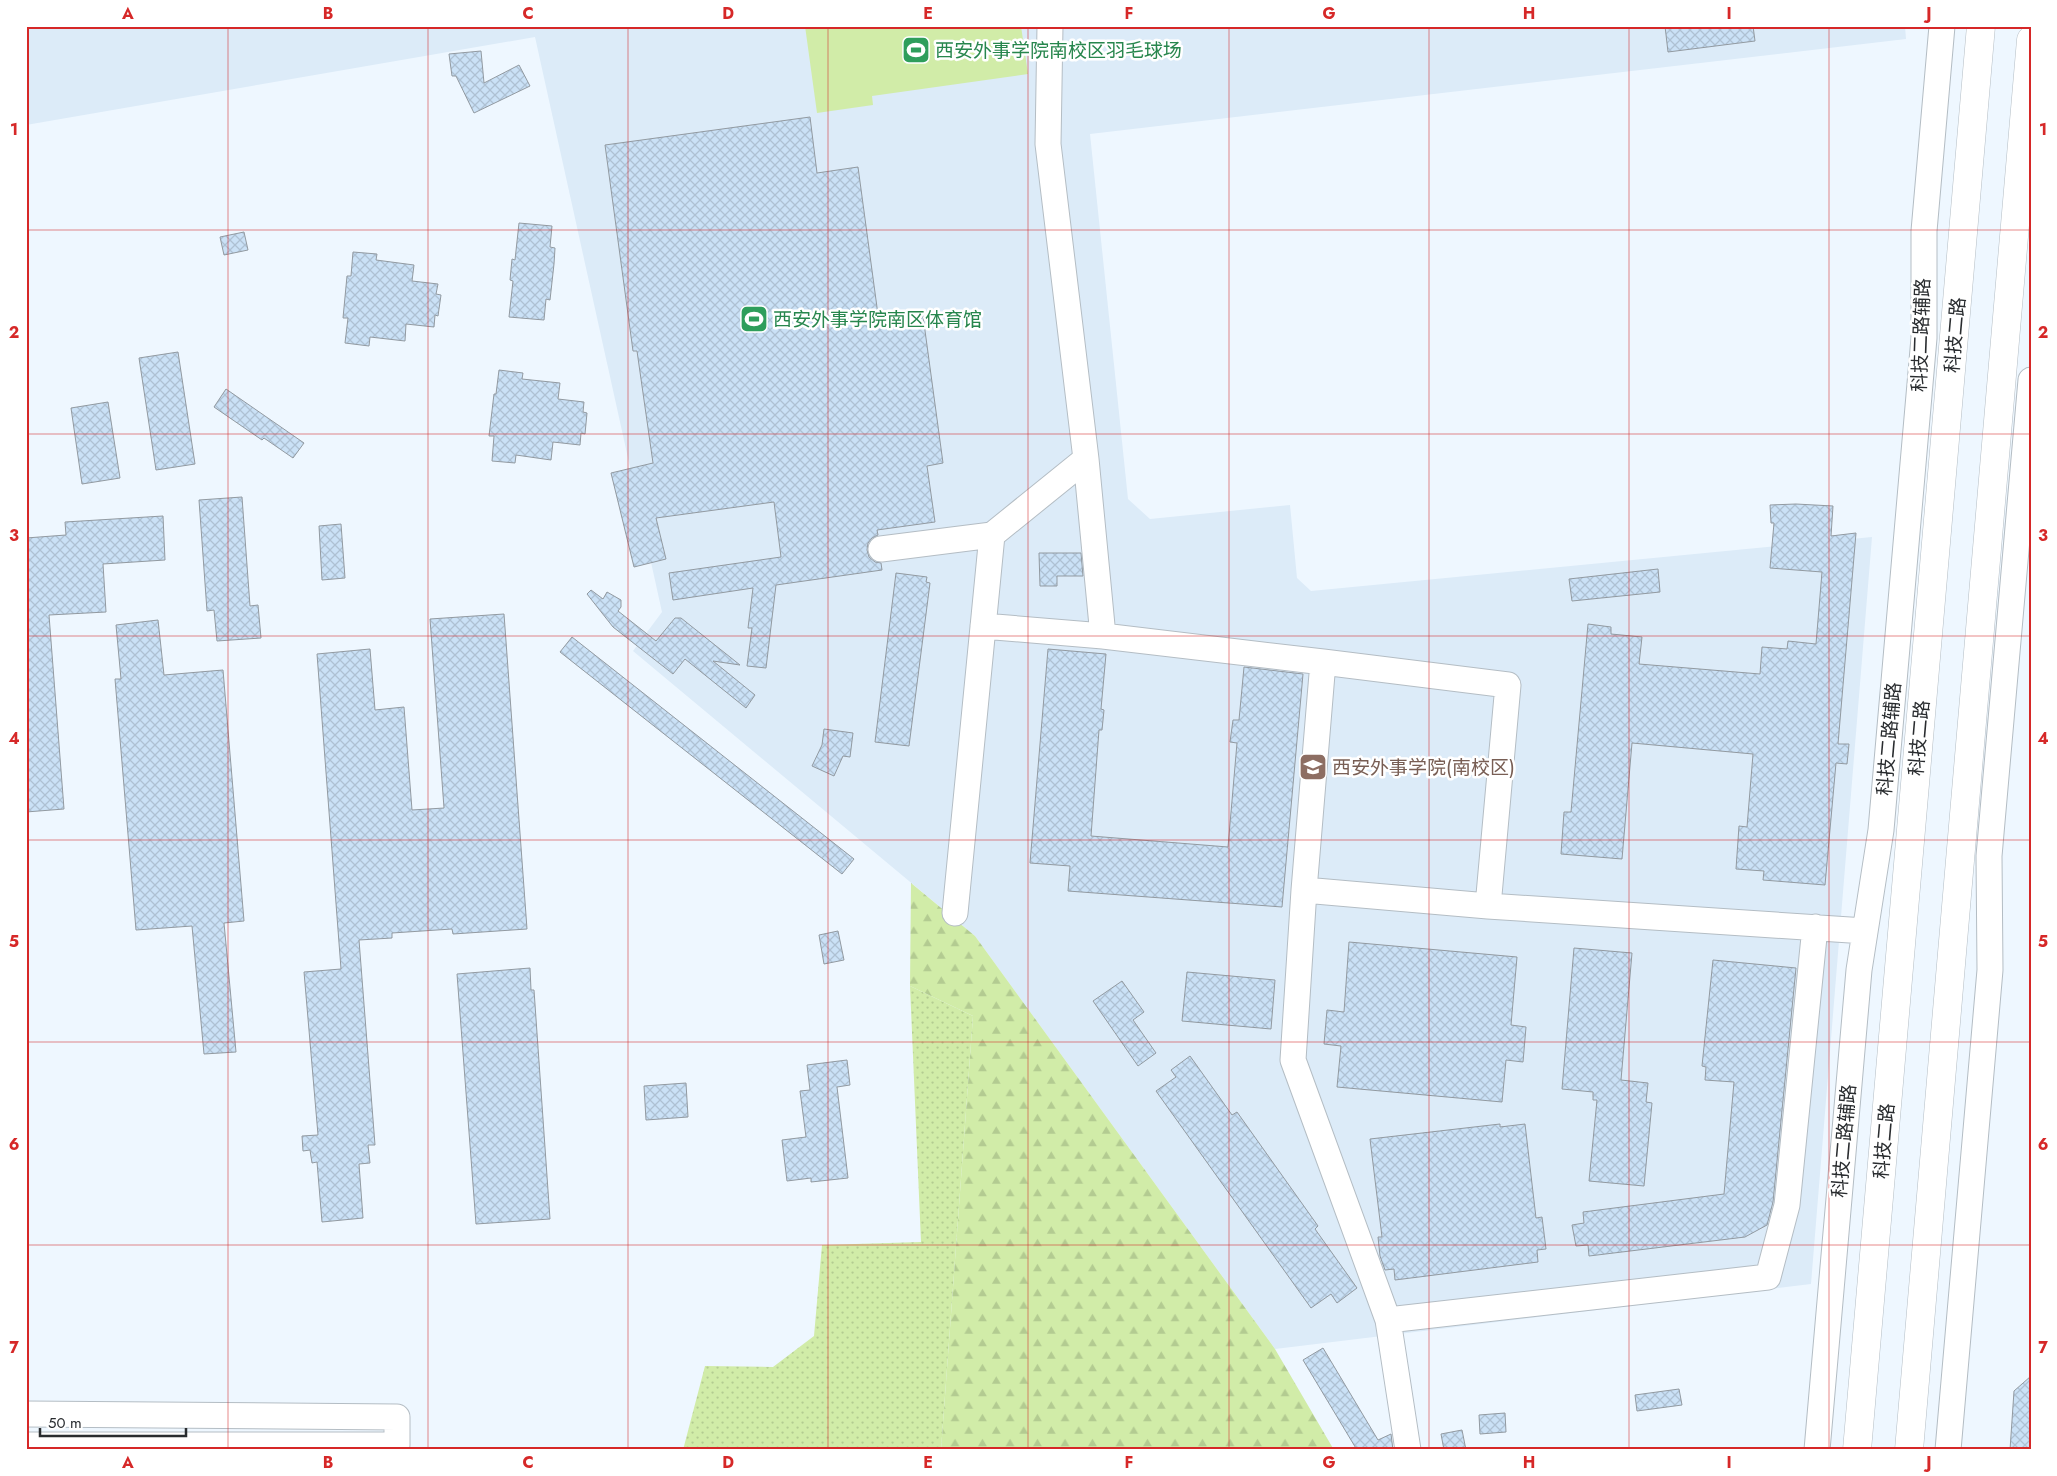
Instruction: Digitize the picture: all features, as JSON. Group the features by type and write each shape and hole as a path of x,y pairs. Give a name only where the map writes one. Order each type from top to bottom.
{"main road":[{"name":"科技二路","path":"1857,1450 1981,26"},
{"path":"1909,1450 2031,40"}],"street":[{"path":"1050,26 1048,144 1086,459 1103,636"},
{"name":"科技二路辅路","path":"1817,1450 1858,970 1881,830 1924,338 1924,231 1942,26"},
{"path":"1948,1450 1990,970 1988,856 2031,380"},
{"path":"881,549 992,535 1086,459"},
{"path":"955,913 992,535"},
{"path":"983,626 1103,636 1508,685 1488,906"},
{"path":"1323,662 1304,890 1294,1060 1388,1320 1408,1450"},
{"path":"1304,890 1488,906 1865,931"},
{"path":"1388,1320 1768,1277 1787,1205 1815,927"},
{"path":"26,1414 397,1417 397,1444 26,1445"}],"shaded area":[{"name":"西安外事学院(南校区)","path":"26,26 1905,26 1906,39 1090,134 1128,499 1150,519 1290,505 1297,578 1311,591 1872,537 1811,1284 1275,1349 975,936 633,651 662,612 535,37 26,125"}],"green space":[{"name":"西安外事学院南校区羽毛球场","path":"805,26 1021,26 1028,74 872,96 873,105 817,113"},
{"path":"911,883 975,936 1275,1349 1334,1450 941,1450 973,1016 910,986"},
{"path":"910,986 973,1016 941,1450 683,1450 705,1366 773,1367 814,1336 822,1245 921,1242"}],"building":[{"path":"1665,26 1753,26 1755,41 1668,52"},
{"path":"481,51 484,83 519,65 530,86 474,113 456,76 452,76 449,54"},
{"name":"西安外事学院南区体育馆","path":"810,117 817,173 858,167 879,322 923,316 943,463 927,466 935,522 877,530 878,535 868,543 869,557 875,562 881,563 882,570 776,585 766,668 747,666 752,628 748,628 753,588 673,600 669,573 781,557 774,502 656,518 666,559 634,567 611,473 653,463 637,351 633,351 605,145"},
{"path":"519,223 552,226 550,247 555,248 554,264 550,300 546,299 544,320 509,317 513,281 510,280 512,259 515,260"},
{"path":"244,232 248,250 224,255 220,237"},
{"path":"353,252 377,254 376,260 414,265 412,281 438,284 436,294 441,295 438,316 435,315 434,327 406,324 405,341 370,337 369,346 345,343 348,318 343,318 347,276 351,276"},
{"path":"178,352 195,464 156,470 139,358"},
{"path":"499,370 523,373 522,379 560,383 558,399 584,402 583,412 587,413 585,434 581,433 580,445 553,442 551,460 516,455 515,463 492,461 494,436 489,436"},
{"path":"226,389 304,443 293,458 264,438 262,440 214,407"},
{"path":"108,402 120,478 82,484 71,408"},
{"path":"242,497 250,606 258,605 261,638 217,641 214,610 207,611 199,500"},
{"path":"1770,505 1833,506 1831,536 1856,533 1838,744 1849,744 1847,764 1836,763 1825,885 1763,880 1764,871 1736,869 1739,826 1747,827 1753,754 1632,743 1622,859 1561,854 1564,812 1571,812 1588,624 1611,627 1611,634 1642,637 1639,664 1760,674 1762,647 1787,649 1788,641 1816,644 1822,572 1770,568 1774,523 1771,523"},
{"path":"163,516 165,560 103,564 106,612 49,615 64,809 26,812 26,538 66,535 65,522"},
{"path":"341,524 345,578 322,580 319,526"},
{"path":"1039,553 1081,553 1083,576 1057,576 1057,586 1040,586"},
{"path":"1658,569 1660,592 1572,601 1569,579"},
{"path":"896,573 927,577 926,582 930,583 909,746 875,742"},
{"path":"591,590 603,599 607,592 621,600 621,607 618,611 656,641 675,618 681,618 740,665 713,661 755,695 746,708 685,659 673,674 613,627 587,594"},
{"path":"504,614 527,929 453,934 452,929 392,933 392,938 359,940 375,1145 368,1145 370,1163 359,1164 363,1218 322,1222 317,1162 312,1163 310,1150 303,1151 302,1136 318,1135 304,972 341,969 317,654 370,649 375,710 404,707 412,810 444,808 430,619"},
{"path":"158,620 164,675 223,670 244,921 224,923 236,1052 204,1054 192,926 136,930 115,679 121,679 116,625"},
{"path":"572,637 854,859 842,874 560,652"},
{"path":"1048,649 1106,654 1101,709 1104,710 1102,730 1099,730 1091,836 1228,847 1237,743 1230,742 1233,720 1239,720 1244,667 1303,674 1282,907 1068,891 1070,866 1030,863"},
{"path":"824,729 853,733 850,757 843,756 834,776 812,766 822,745"},
{"path":"838,931 844,960 824,964 819,935"},
{"path":"1349,942 1517,957 1511,1025 1526,1027 1523,1062 1506,1060 1502,1102 1337,1087 1341,1046 1324,1044 1327,1010 1344,1012"},
{"path":"1574,948 1632,953 1621,1080 1648,1083 1646,1102 1652,1103 1644,1186 1589,1181 1597,1100 1593,1100 1593,1092 1562,1089"},
{"path":"1713,960 1796,968 1773,1202 1767,1225 1745,1237 1589,1256 1588,1245 1576,1246 1572,1225 1584,1223 1583,1212 1724,1194 1734,1082 1705,1080 1706,1067 1702,1066"},
{"path":"530,968 531,990 534,990 550,1219 476,1224 457,974"},
{"path":"1187,972 1275,980 1271,1029 1182,1021"},
{"path":"1122,981 1144,1012 1133,1020 1156,1053 1138,1066 1093,1001"},
{"path":"1190,1056 1232,1115 1237,1112 1318,1226 1315,1229 1357,1288 1337,1303 1331,1294 1311,1308 1156,1091 1176,1077 1171,1070"},
{"path":"847,1060 850,1085 837,1087 848,1178 811,1182 811,1178 787,1181 782,1140 806,1137 800,1091 810,1090 807,1065"},
{"path":"686,1083 688,1117 646,1120 644,1086"},
{"path":"1500,1124 1500,1127 1525,1124 1536,1218 1542,1217 1546,1249 1537,1250 1538,1262 1395,1280 1394,1269 1385,1270 1380,1256 1378,1237 1382,1237 1370,1139"},
{"path":"1323,1348 1378,1440 1391,1434 1393,1450 1357,1450 1303,1360"},
{"path":"2031,1376 2031,1450 2010,1450 2014,1391"},
{"path":"1679,1389 1682,1405 1637,1411 1635,1395"},
{"path":"1505,1413 1506,1432 1480,1434 1479,1415"},
{"path":"1462,1430 1466,1450 1444,1450 1441,1434"}],"place":[{"name":"西安外事学院南校区羽毛球场","path":"916,50"},
{"name":"西安外事学院南区体育馆","path":"754,319"},
{"name":"西安外事学院(南校区)","path":"1313,767"}]}
